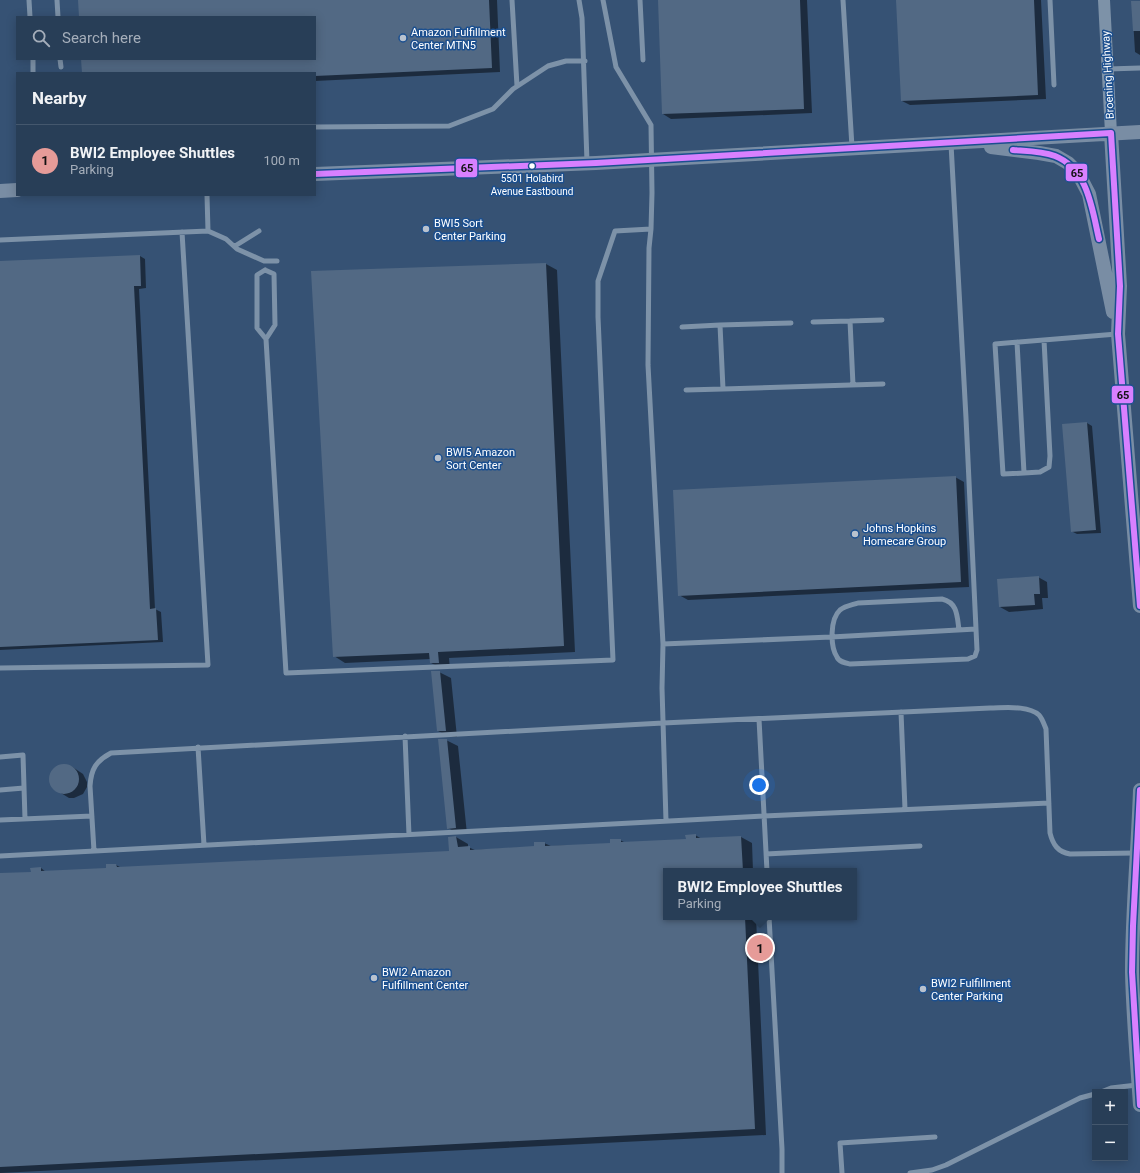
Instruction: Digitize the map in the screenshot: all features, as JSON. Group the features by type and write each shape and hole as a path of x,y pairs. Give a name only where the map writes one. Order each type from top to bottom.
{"main road":[{"path":"316,174 651,160 1140,132"},
{"name":"Broening Highway","path":"1111,133 1120,286 1118,334 1140,606"},
{"path":"951,143 1039,152 1056,156 1078,173 1089,194 1118,334"},
{"path":"0,189 16,190"},
{"path":"1140,790 1139,853 1135,889 1132,970 1133,1011 1140,1105"}],"street":[{"name":"Broening Highway","path":"1104,0 1111,133"}],"lane":[{"path":"29,0 30,16"},
{"path":"57,0 58,16"},
{"path":"512,0 517,86"},
{"path":"579,0 582,18 587,163"},
{"path":"603,0 616,67 651,125 652,194 649,248 648,365 663,644 663,723 666,821"},
{"path":"640,0 643,60"},
{"path":"843,0 852,148"},
{"path":"1050,0 1054,85"},
{"path":"33,60 33,72"},
{"path":"60,60 60,68"},
{"path":"316,127 449,126 493,109 517,86 548,66 566,61 584,61"},
{"path":"1108,69 1140,68"},
{"path":"951,143 977,650 975,656 968,659 850,664 842,662 836,657 831,637 836,616 840,610 858,603 942,599 950,601 954,606 959,630"},
{"path":"207,196 208,231"},
{"path":"265,270 257,275 257,328 266,339 286,673 614,660 598,317 598,281 615,231 651,229"},
{"path":"0,240 208,231 226,239 237,249 264,261 277,261"},
{"path":"0,668 208,665 182,232"},
{"path":"234,246 259,232"},
{"path":"264,261 265,270"},
{"path":"265,270 274,274 275,325 266,339"},
{"path":"813,322 882,320"},
{"path":"850,321 853,385"},
{"path":"682,327 791,323"},
{"path":"720,325 722,389"},
{"path":"1044,340 1050,456 1049,467 1040,472 1003,474 996,344 1017,342 1118,334"},
{"path":"1017,342 1024,473"},
{"path":"686,390 883,384"},
{"path":"663,644 976,629"},
{"path":"94,851 90,786 91,776 96,765 111,752 663,723 990,708 1026,709 1034,711 1040,716 1046,729 1049,803 1052,839 1055,847 1061,852 1070,854 1139,853"},
{"path":"900,712 905,809"},
{"path":"759,719 767,868"},
{"path":"405,736 409,835"},
{"path":"198,747 204,845"},
{"path":"0,757 23,756 25,818"},
{"path":"0,790 24,788"},
{"path":"0,856 764,816 1049,803"},
{"path":"0,820 92,816"},
{"path":"766,854 920,846"},
{"path":"769,920 782,1173"},
{"path":"1108,1089 1139,1085"},
{"path":"910,1173 932,1170 946,1165 1080,1098 1092,1095"},
{"path":"842,1173 840,1143 935,1137"}],"building":[{"name":"Amazon Fulfillment Center MTN5","path":"78,0 489,0 492,68 316,76 316,72 82,72 81,60 316,60 316,16 79,16"},
{"path":"658,0 800,0 804,109 662,114"},
{"path":"896,0 1034,0 1038,95 901,101"},
{"path":"1131,1 1140,1 1140,31 1133,31"},
{"path":"140,255 141,286 134,286 150,609 156,608 158,640 0,647 0,261"},
{"name":"BWI5 Amazon Sort Center","path":"546,263 564,646 438,652 439,663 430,663 429,653 333,657 311,271"},
{"path":"1087,422 1096,530 1071,532 1062,424"},
{"path":"956,476 961,582 678,596 673,490"},
{"path":"1039,576 1040,594 1034,594 1035,605 999,607 997,579"},
{"path":"431,671 440,671 446,731 437,731"},
{"path":"438,739 447,739 456,828 447,829"},
{"path":"64,764 75,768 79,779 75,790 64,794 53,790 49,779 53,768"},
{"name":"BWI2 Amazon Fulfillment Center","path":"696,834 696,838 741,836 743,868 663,868 663,920 745,920 755,1129 0,1167 0,873 31,872 30,868 41,867 41,871 106,868 106,864 116,864 117,867 449,851 448,837 456,836 458,847 470,846 470,850 534,846 534,842 545,842 545,846 610,843 610,839 621,839 621,842 686,839 685,835"}],"transit line":[{"name":"65","path":"316,174 596,163 1111,133 1120,286 1118,334 1140,606"},
{"name":"65","path":"1013,150 1050,154 1066,162 1075,170 1087,191 1099,239"},
{"name":"65","path":"1140,790 1132,972 1140,1105"}],"place":[{"name":"Amazon Fulfillment Center MTN5","path":"403,38"},
{"name":"5501 Holabird Avenue Eastbound","path":"532,166"},
{"name":"BWI5 Sort Center Parking","path":"426,229"},
{"name":"BWI5 Amazon Sort Center","path":"438,458"},
{"name":"Johns Hopkins Homecare Group","path":"855,534"},
{"name":"BWI2 Employee Shuttles","path":"760,948"},
{"name":"BWI2 Amazon Fulfillment Center","path":"374,978"},
{"name":"BWI2 Fulfillment Center Parking","path":"923,989"}]}
